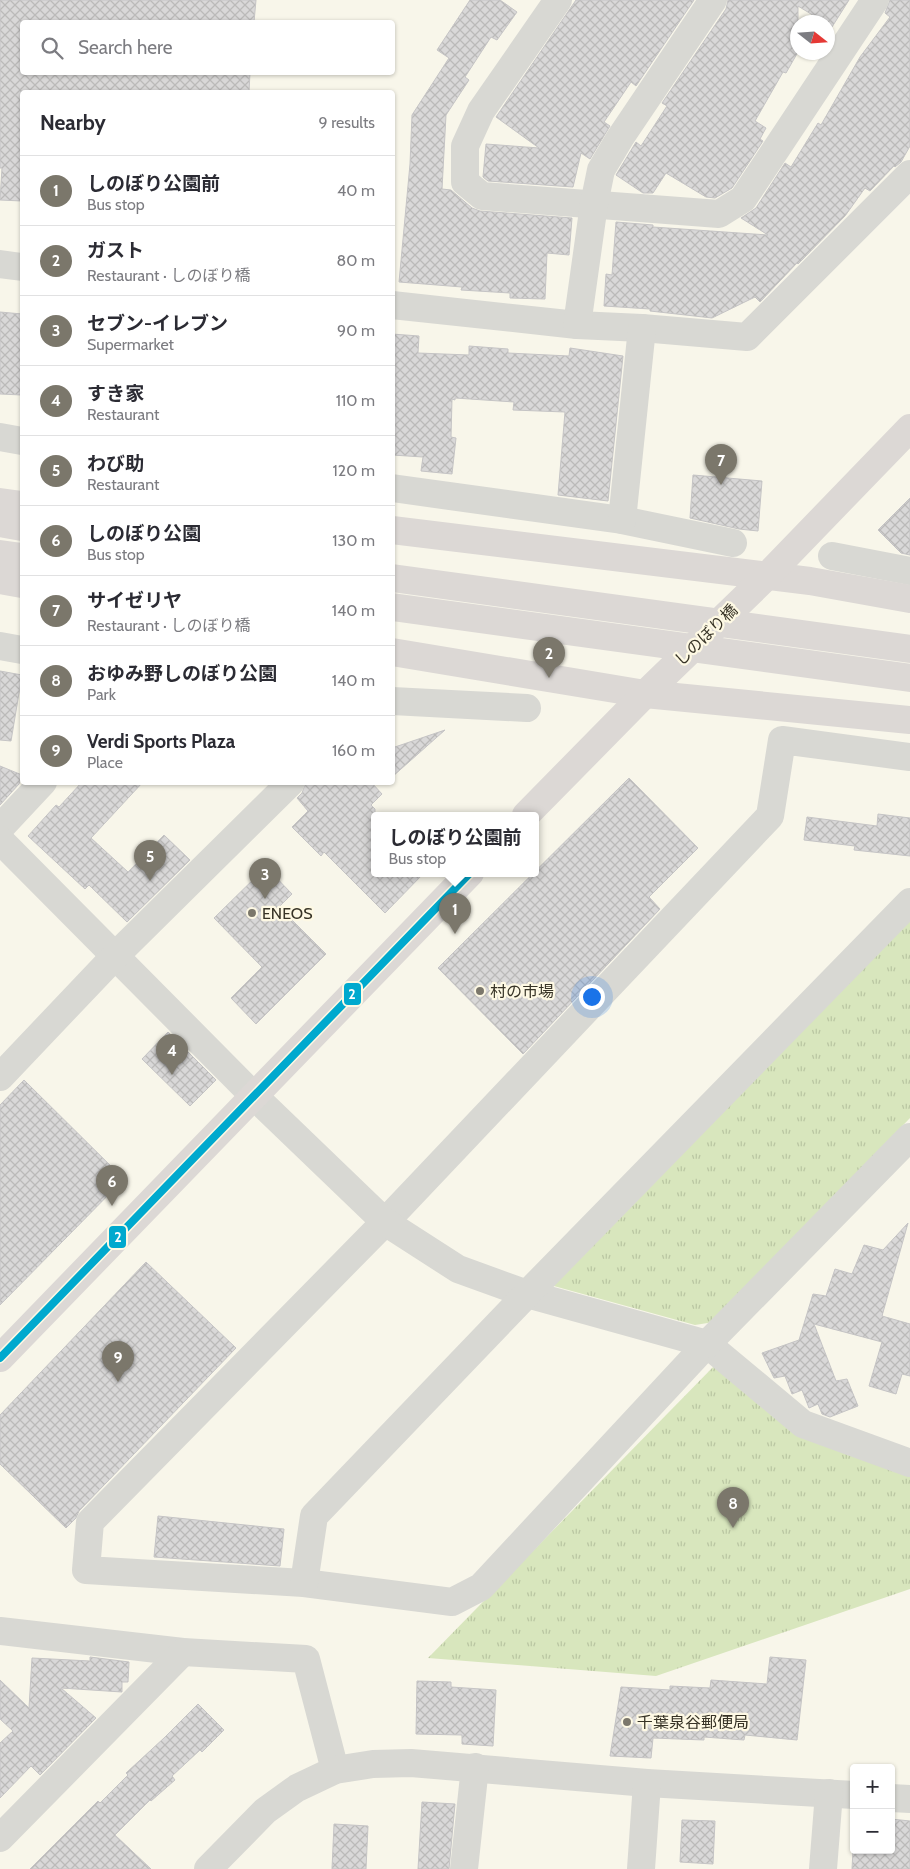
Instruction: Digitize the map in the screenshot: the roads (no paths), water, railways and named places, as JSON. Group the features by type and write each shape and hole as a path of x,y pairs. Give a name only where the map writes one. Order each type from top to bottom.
{"street":[{"path":"558,0 481,111 465,146 465,182 482,196 719,214 743,199 875,0"},
{"path":"577,325 594,204 601,170 620,138 713,0"},
{"path":"395,304 577,325 642,328 747,337 910,174"},
{"path":"0,264 20,266"},
{"path":"622,520 642,328"},
{"name":"しのぼり橋","path":"529,812 645,694 767,576 910,428"},
{"path":"0,438 20,441"},
{"path":"395,488 622,520 733,543"},
{"path":"0,502 20,505"},
{"path":"0,523 20,527"},
{"path":"395,530 810,581 910,599"},
{"path":"0,554 20,557"},
{"path":"832,556 910,571"},
{"path":"395,578 910,649"},
{"path":"0,580 20,584"},
{"path":"395,607 910,678"},
{"path":"0,646 20,650"},
{"path":"395,652 645,694 910,720"},
{"path":"395,701 527,708"},
{"path":"910,757 782,740 770,816 385,1222 90,1522 86,1570 304,1583 452,1602 481,1587 707,1344 910,1137"},
{"path":"0,828 40,785"},
{"path":"0,1076 116,955 288,785"},
{"path":"0,840 253,1095 385,1222 458,1269 526,1294 707,1344 803,1424 910,1462"},
{"path":"0,1358 466,877"},
{"path":"304,1583 314,1516 526,1294 910,902"},
{"path":"0,1632 183,1652 306,1659 335,1770"},
{"path":"0,1838 183,1652"},
{"path":"208,1869 265,1811 297,1788 335,1770 373,1764 411,1763 647,1783 841,1794 823,1869"},
{"path":"464,1869 475,1768"},
{"path":"641,1869 647,1783"},
{"path":"895,1798 910,1799"}],"place":[{"name":"サイゼリヤ","path":"721,485"},
{"name":"ガスト","path":"549,678"},
{"name":"わび助","path":"150,881"},
{"name":"セブン-イレブン","path":"265,899"},
{"name":"ENEOS","path":"252,913"},
{"name":"しのぼり公園前","path":"455,934"},
{"name":"村の市場","path":"480,991"},
{"name":"すき家","path":"172,1075"},
{"name":"しのぼり公園","path":"112,1206"},
{"name":"Verdi Sports Plaza","path":"118,1382"},
{"name":"おゆみ野しのぼり公園","path":"733,1528"},
{"name":"千葉泉谷郵便局","path":"627,1722"}]}
